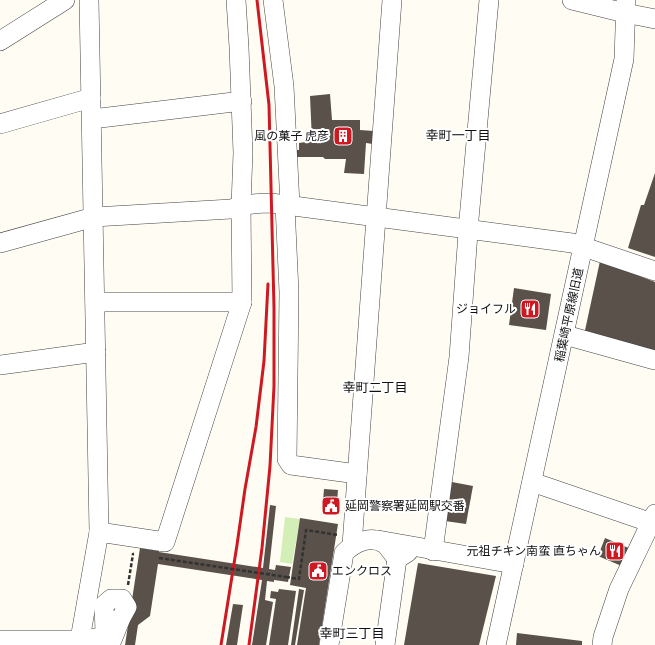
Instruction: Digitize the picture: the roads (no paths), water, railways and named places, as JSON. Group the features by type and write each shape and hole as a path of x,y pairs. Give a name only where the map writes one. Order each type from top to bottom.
{"street":[{"path":"0,41 65,0"},
{"path":"79,642 99,532 89,0"},
{"path":"99,532 165,542 242,302 242,101 236,0"},
{"path":"274,0 284,86 288,205 289,292 287,459 291,465 357,474"},
{"path":"329,645 344,553 352,541 392,0"},
{"path":"433,551 459,357 469,219 489,0"},
{"path":"572,0 626,7 655,19"},
{"name":"稲葉崎平原線旧道","path":"496,645 565,335 624,59 626,7"},
{"path":"0,124 91,98"},
{"path":"92,118 242,101"},
{"path":"0,243 94,217 231,209 241,205 271,202 572,243 655,271"},
{"path":"95,302 242,302"},
{"path":"565,335 655,360"},
{"path":"0,365 96,352"},
{"path":"532,482 653,520 619,589 603,637 602,645"},
{"path":"352,541 374,540 514,564"},
{"path":"374,540 384,544 397,559 385,645"},
{"path":"397,559 408,552 433,551"},
{"path":"0,640 79,642 98,638 105,632 104,605 111,599 122,599 127,607 110,645"}],"railway":[{"path":"249,645 262,548 270,466 274,386 274,308 269,105 257,0"},
{"path":"221,645 256,427 264,361 268,284"}],"place":[{"name":"風の菓子 虎彦","path":"343,136"},
{"name":"ジョイフル","path":"530,309"},
{"name":"延岡警察署延岡駅交番","path":"331,506"},
{"name":"元祖チキン南蛮 直ちゃん","path":"615,551"},
{"name":"エンクロス","path":"318,571"}],"district":[{"name":"幸町一丁目","path":"458,135"},
{"name":"幸町二丁目","path":"375,387"},
{"name":"幸町三丁目","path":"352,633"}]}
